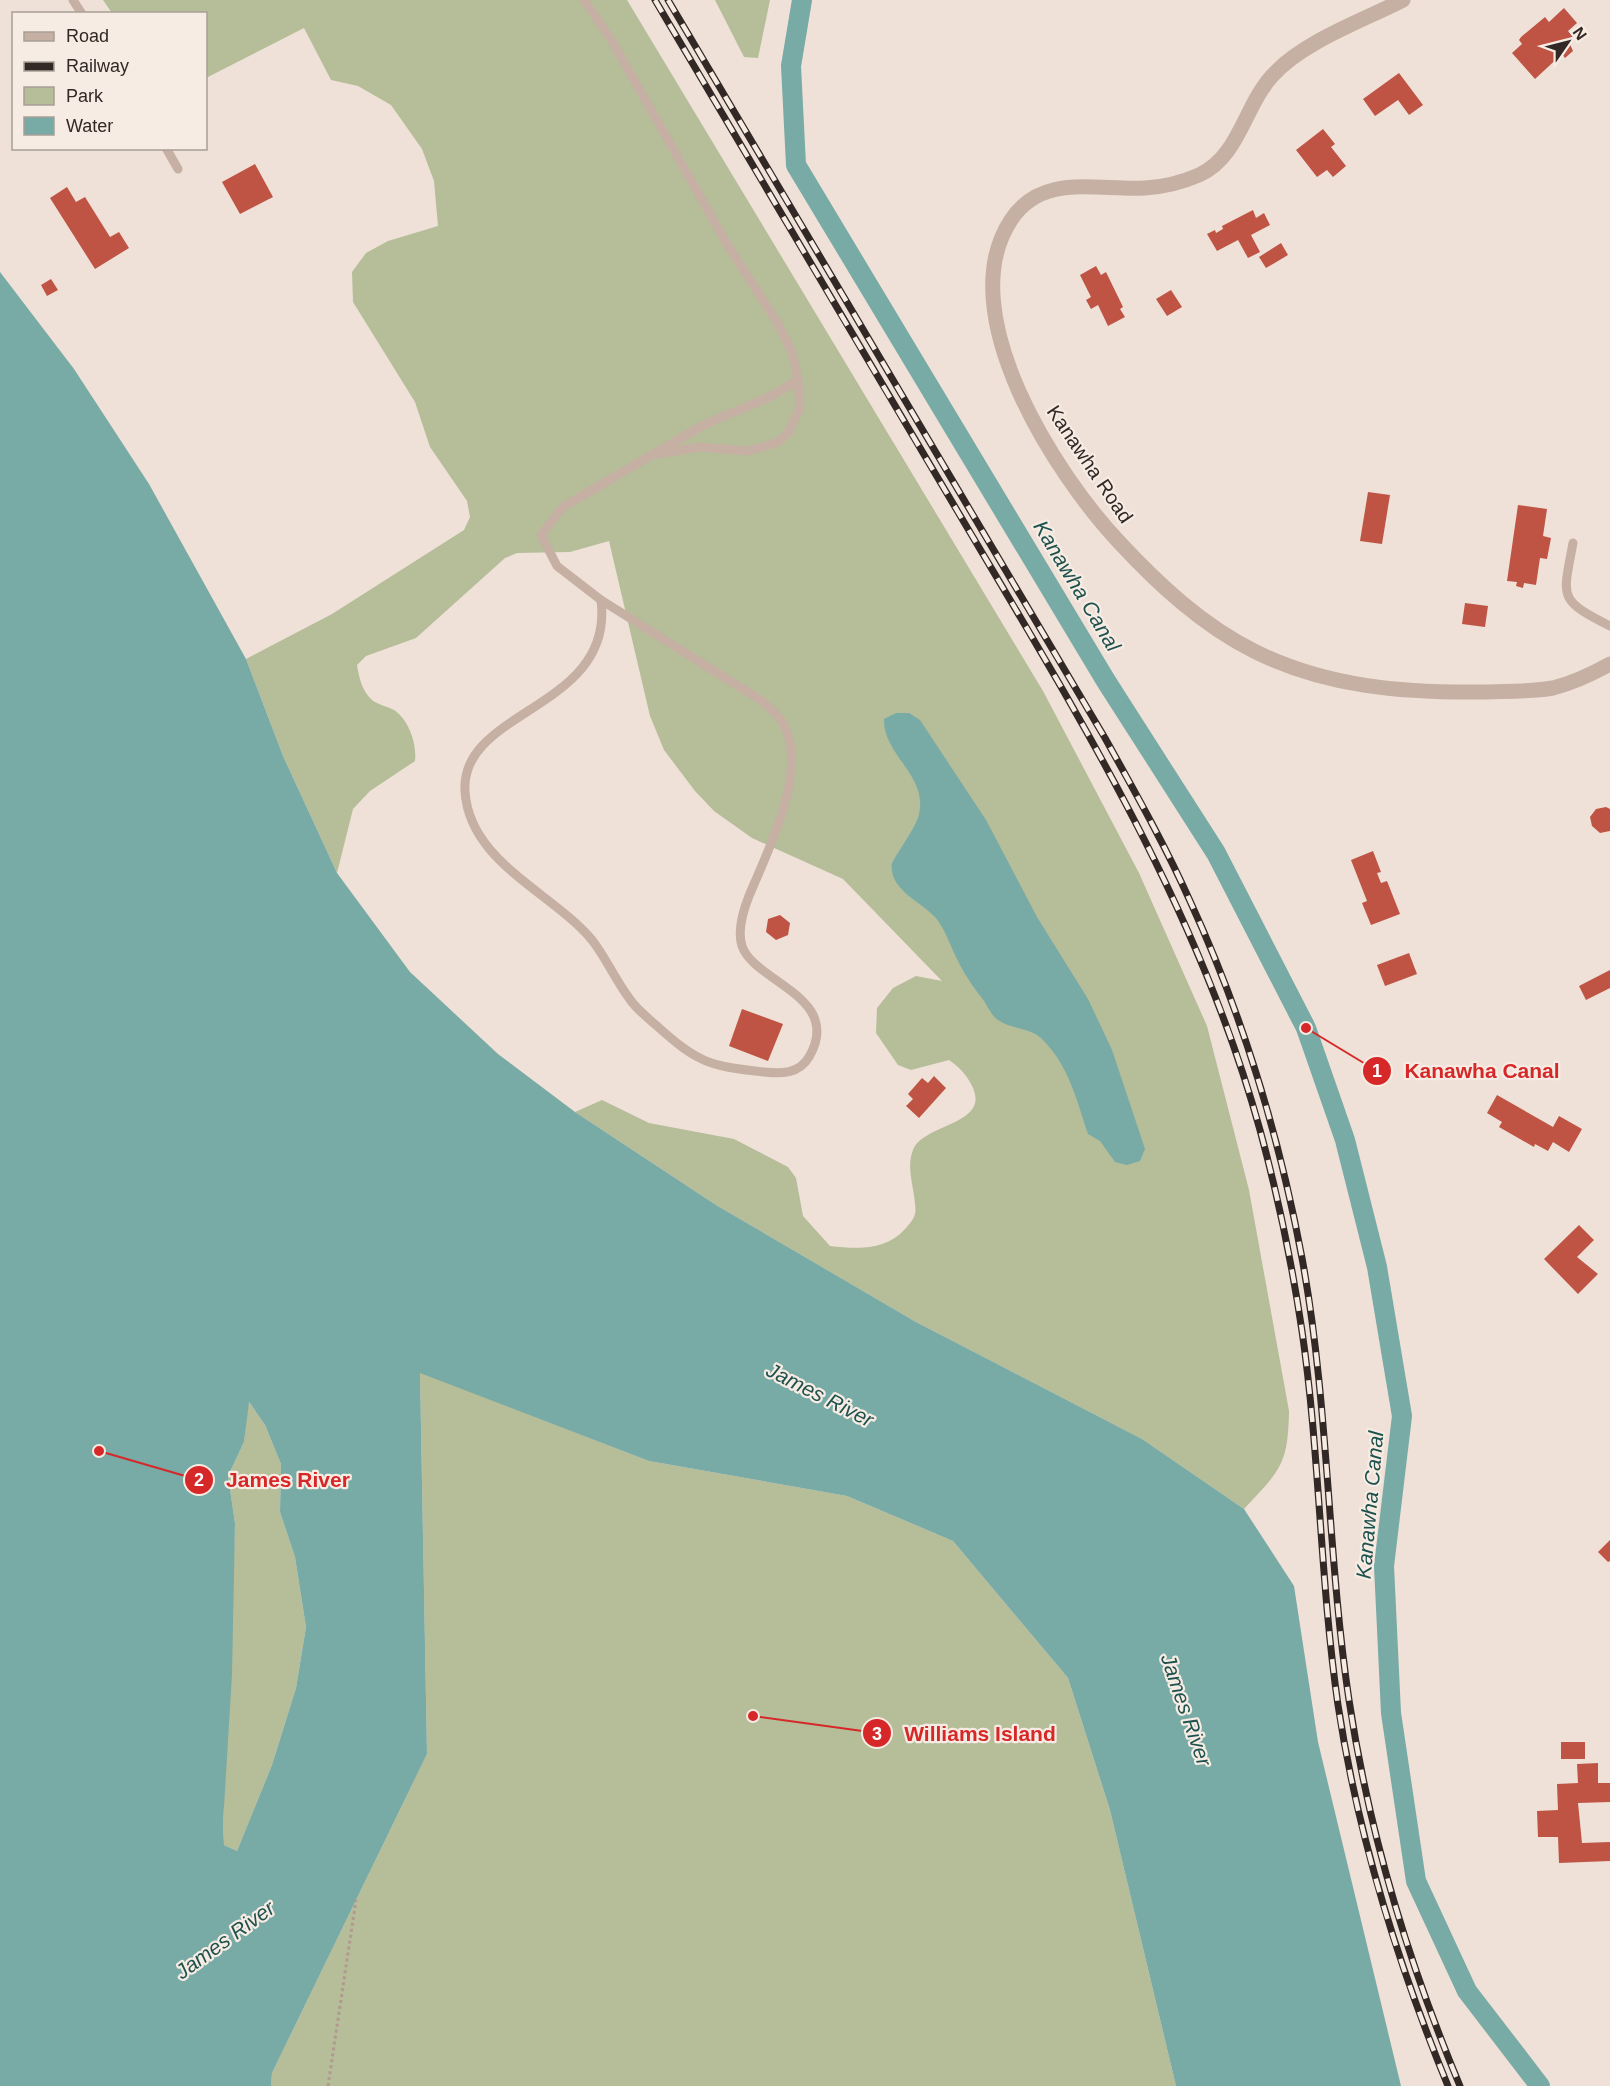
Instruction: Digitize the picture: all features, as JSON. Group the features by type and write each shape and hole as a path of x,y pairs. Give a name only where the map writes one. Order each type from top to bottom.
{"street":[{"name":"Kanawha Road","path":"1403,0 1338,32 1281,67 1257,96 1224,157 1213,168 1197,176 1162,186 1143,189 1071,186 1033,199 1009,222 994,265 994,304 1001,348 1012,379 1034,421 1089,505 1117,540 1156,580 1214,627 1250,649 1283,665 1330,680 1408,691 1512,691 1551,688 1579,680 1610,664"}],"lane":[{"path":"584,0 612,41 716,226 777,322 792,352 798,379 800,408 788,433 778,442 749,450 699,447 657,454"},
{"path":"167,150 178,169"},
{"path":"601,600 603,627 597,644 573,676 550,698 492,736 475,753 465,781 471,819 481,838 497,856 591,939 635,1006 688,1053 721,1066 779,1074 791,1072 809,1057 815,1041 812,1014 792,991 746,954 740,932 749,898 769,851 782,809 791,756 783,723 762,701 601,600 557,566 541,535 563,507 700,427 723,415 773,396 798,379"},
{"path":"1573,543 1564,592 1571,604 1610,626"}],"path":[{"path":"328,2086 356,1900"}],"green space":[{"path":"103,0 627,0 1043,691 1139,873 1207,1026 1249,1190 1289,1411 1287,1444 1280,1466 1244,1509 1142,1439 916,1322 716,1205 575,1112 602,1100 649,1123 734,1139 788,1167 796,1178 803,1216 830,1246 861,1248 890,1241 911,1222 915,1211 910,1170 913,1150 919,1141 965,1116 973,1108 976,1098 971,1084 959,1068 949,1060 911,1070 898,1065 876,1033 877,1008 893,988 916,976 942,981 843,879 752,838 714,811 695,791 664,750 650,716 609,541 570,552 517,553 505,558 416,638 366,656 357,665 362,684 372,700 394,710 408,726 413,740 415,761 370,791 353,809 337,873 283,756 246,659 332,614 464,530 470,517 467,501 430,447 415,402 353,302 352,272 366,253 388,241 438,226 434,181 422,149 391,105 358,86 331,80 304,28 207,77 207,12 111,12"},
{"path":"715,0 770,0 758,58 744,57"},
{"path":"420,1372 649,1461 847,1496 953,1541 1068,1678 1110,1810 1176,2086 271,2086 272,2073 427,1754"},
{"path":"248,1401 265,1425 281,1464 280,1512 295,1557 306,1627 296,1688 272,1765 237,1851 224,1845 223,1823 235,1523 228,1476 244,1442"}],"water":[{"path":"0,272 74,369 149,484 246,659 283,756 337,873 410,972 498,1054 575,1112 716,1205 916,1322 1142,1439 1244,1509 1294,1586 1318,1742 1401,2086 1176,2086 1110,1810 1068,1678 953,1541 847,1496 649,1461 420,1373 427,1754 272,2073 271,2086 0,2086","holes":["249,1402 265,1425 281,1464 280,1512 295,1557 306,1627 296,1688 272,1765 237,1851 224,1845 223,1823 232,1674 235,1523 228,1476 244,1442"]},
{"path":"896,713 909,713 920,720 986,820 1037,917 1088,999 1112,1050 1145,1149 1140,1161 1127,1165 1115,1162 1100,1141 1088,1134 1066,1072 1052,1050 1033,1033 1009,1026 994,1016 969,981 936,918 907,895 895,881 892,863 916,823 920,803 913,778 886,732 884,719"}],"building":[{"path":"1564,8 1577,23 1568,31 1574,38 1569,42 1573,51 1565,58 1562,54 1535,79 1512,53 1522,44 1519,40 1521,37 1545,17 1549,22"},
{"path":"1399,73 1423,105 1409,115 1398,100 1375,116 1363,99"},
{"path":"1323,129 1335,144 1331,147 1346,166 1333,177 1327,170 1317,177 1296,150"},
{"path":"255,164 273,197 240,214 222,182"},
{"path":"67,187 76,202 85,197 110,237 119,232 129,248 95,269 50,198"},
{"path":"1253,210 1256,218 1264,213 1270,225 1251,235 1260,252 1248,258 1238,240 1217,251 1207,234 1215,230 1216,233 1223,229 1222,226"},
{"path":"1281,243 1288,255 1266,268 1259,257"},
{"path":"1096,266 1101,275 1106,272 1123,307 1120,309 1125,317 1108,326 1098,305 1091,309 1086,300 1091,297 1080,275"},
{"path":"51,279 58,290 47,296 41,285"},
{"path":"1171,290 1182,307 1167,316 1156,299"},
{"path":"1368,492 1390,495 1382,544 1360,541"},
{"path":"1518,505 1547,509 1543,536 1551,538 1547,559 1540,558 1536,585 1524,583 1523,588 1516,586 1517,582 1507,581"},
{"path":"1465,603 1488,606 1485,627 1462,624"},
{"path":"1606,807 1610,809 1610,831 1600,833 1592,826 1590,817 1596,809"},
{"path":"1373,851 1381,872 1377,873 1381,883 1387,881 1400,914 1371,925 1362,903 1367,901 1351,860"},
{"path":"780,915 790,923 788,935 776,940 766,932 768,919"},
{"path":"1409,953 1417,974 1385,986 1377,965"},
{"path":"1610,970 1610,988 1586,1000 1579,986"},
{"path":"742,1009 783,1024 768,1061 729,1046"},
{"path":"934,1076 946,1088 919,1118 906,1106 913,1099 908,1094 922,1078 928,1083"},
{"path":"1497,1095 1553,1127 1559,1116 1582,1129 1569,1152 1553,1142 1548,1151 1535,1144 1534,1147 1499,1127 1502,1122 1487,1113"},
{"path":"1579,1225 1594,1240 1577,1257 1598,1274 1578,1294 1544,1259"},
{"path":"1610,1540 1610,1561 1608,1562 1598,1552"},
{"path":"1561,1742 1585,1742 1585,1759 1561,1759"},
{"path":"1598,1763 1598,1783 1610,1783 1610,1802 1578,1803 1582,1843 1610,1842 1610,1861 1559,1863 1558,1837 1538,1837 1537,1811 1558,1810 1557,1784 1578,1783 1577,1764"}],"waterway":[{"name":"Kanawha Canal","path":"802,0 791,66 796,165 1106,681 1216,853 1306,1028 1345,1140 1377,1267 1402,1416 1384,1566 1391,1713 1416,1881 1467,1991 1540,2086"}],"railway":[{"path":"655,0 1058,681 1137,825 1206,974 1235,1051 1260,1130 1279,1205 1294,1281 1313,1424 1332,1658 1346,1754 1356,1803 1396,1946 1448,2086"},
{"path":"668,0 1105,738 1190,901 1226,987 1270,1121 1302,1258 1318,1368 1342,1645 1357,1750 1367,1799 1407,1944 1460,2086"}],"place":[{"name":"Kanawha Canal","path":"1306,1028"},
{"name":"James River","path":"99,1451"},
{"name":"Williams Island","path":"753,1716"}]}
